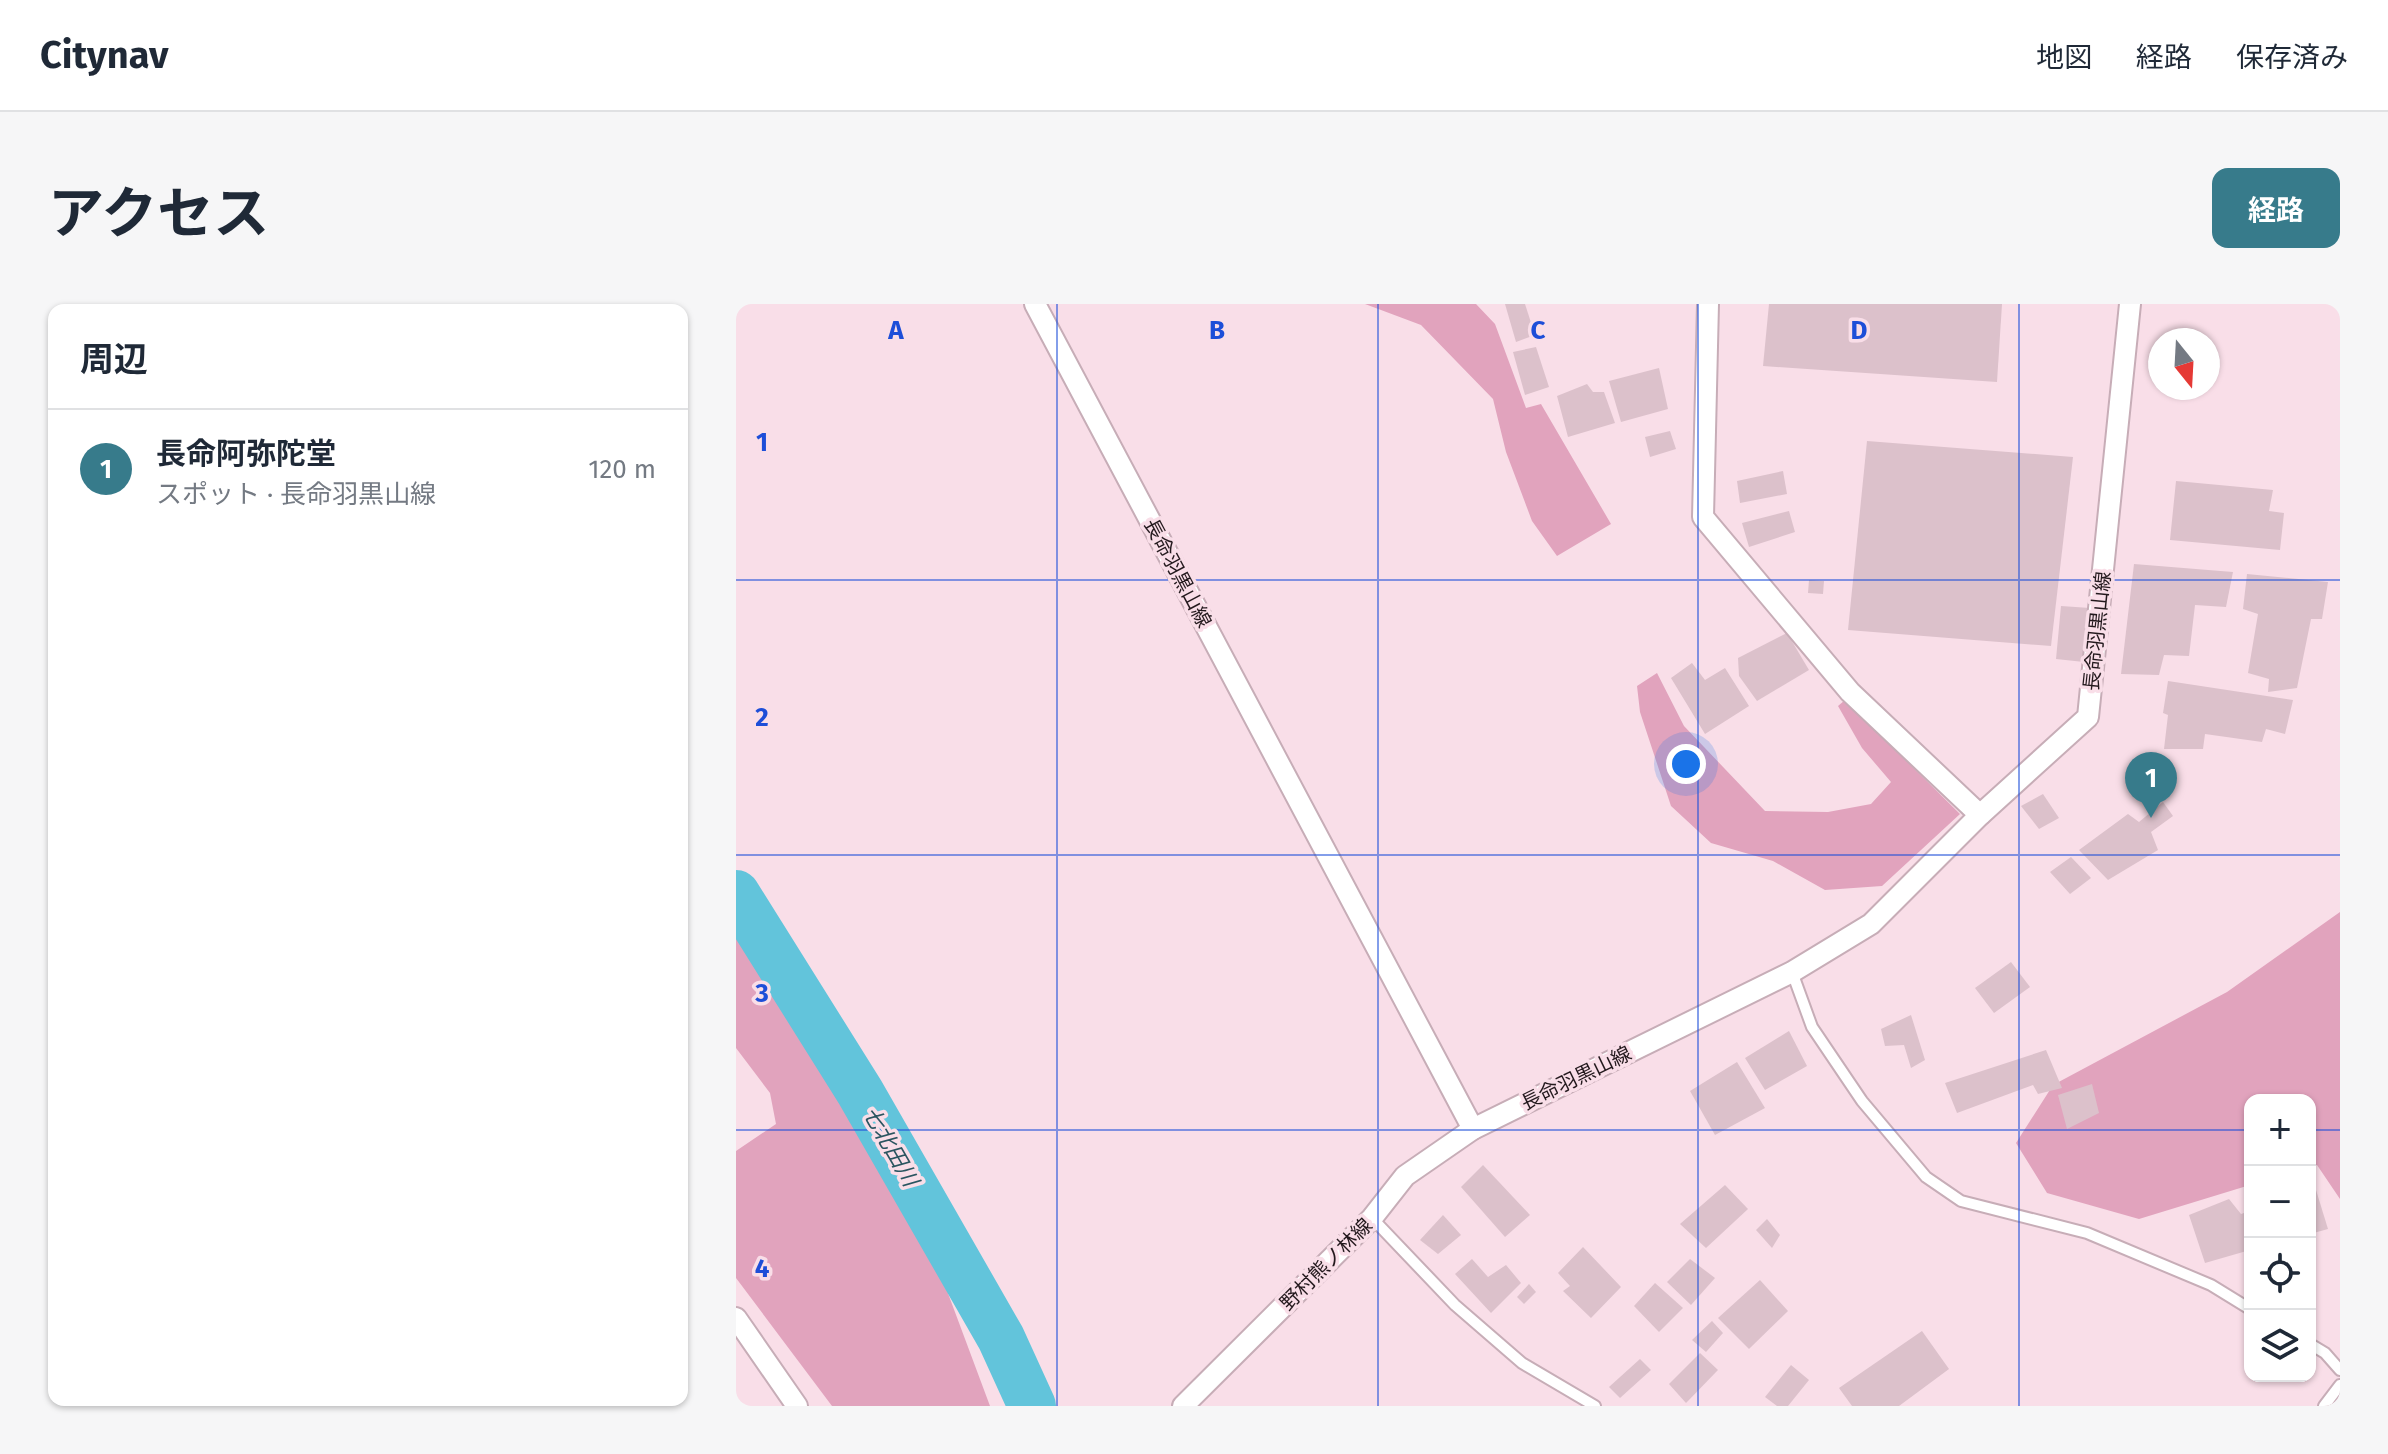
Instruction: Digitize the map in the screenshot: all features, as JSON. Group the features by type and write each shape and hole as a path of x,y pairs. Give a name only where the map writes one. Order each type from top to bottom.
{"street":[{"name":"長命羽黒山線","path":"1035,304 1473,1129 1792,972 1871,924 1980,815 2088,717 2130,304"},
{"path":"1708,304 1703,517 1850,692 1980,815"},
{"name":"野村熊ノ林線","path":"1185,1406 1372,1218 1405,1176 1473,1129"},
{"path":"736,1318 797,1406"}],"lane":[{"path":"1792,972 1812,1027 1862,1101 1926,1177 1961,1201 2087,1233 2211,1285 2244,1305"},
{"path":"1372,1218 1455,1305 1522,1363 1595,1406"},
{"path":"2316,1348 2340,1370"},
{"path":"2324,1406 2340,1385"}],"shaded area":[{"path":"1365,304 1476,304 1495,324 1526,408 1541,404 1611,524 1557,556 1532,521 1506,452 1493,399 1421,325"},
{"path":"1657,673 1684,726 1765,811 1828,812 1871,804 1891,782 1862,748 1838,706 1845,700 1960,814 1882,886 1825,890 1773,861 1711,843 1671,806 1640,712 1637,686"},
{"path":"2340,912 2340,1199 2316,1165 2316,1094 2244,1094 2244,1187 2139,1219 2047,1193 2016,1143 2053,1085 2227,992"},
{"path":"736,918 854,1098 946,1288 990,1406 832,1406 736,1278 736,1151 776,1124 770,1093 736,1048"}],"building":[{"path":"1505,304 1525,304 1535,335 1516,342"},
{"path":"1769,304 2002,304 1997,382 1763,366"},
{"path":"1536,347 1549,387 1525,395 1513,352"},
{"path":"1659,368 1668,409 1621,422 1609,381"},
{"path":"1587,384 1593,392 1604,392 1615,423 1568,437 1557,396"},
{"path":"1670,431 1676,449 1650,457 1645,437"},
{"path":"1867,441 2073,457 2051,646 1848,630"},
{"path":"1783,471 1787,494 1740,503 1737,481"},
{"path":"2176,481 2273,490 2269,511 2284,513 2280,550 2170,540"},
{"path":"1789,511 1795,532 1749,547 1742,523"},
{"path":"2134,564 2233,572 2226,607 2195,605 2189,656 2164,655 2159,675 2121,674"},
{"path":"2247,574 2328,582 2322,619 2311,619 2297,688 2268,692 2269,679 2248,673 2258,614 2243,609"},
{"path":"1809,580 1824,581 1823,594 1808,593"},
{"path":"2061,606 2090,608 2084,662 2056,659"},
{"path":"1787,633 1809,670 1757,701 1739,676 1738,658"},
{"path":"1692,663 1705,680 1725,668 1749,706 1705,734 1671,678"},
{"path":"2168,681 2293,700 2285,734 2266,729 2262,742 2205,734 2203,749 2164,749 2168,715 2163,713"},
{"path":"2043,794 2059,818 2039,829 2021,806"},
{"path":"2163,802 2173,816 2151,832 2158,850 2108,880 2079,850 2128,814 2139,822"},
{"path":"2071,857 2091,878 2070,894 2050,872"},
{"path":"2011,962 2030,987 1994,1013 1975,988"},
{"path":"1911,1015 1925,1060 1911,1068 1904,1045 1885,1046 1881,1029"},
{"path":"1789,1031 1807,1066 1765,1090 1745,1058"},
{"path":"2046,1050 2062,1088 2038,1094 2033,1085 1957,1113 1945,1083"},
{"path":"1737,1062 1765,1108 1715,1135 1690,1091"},
{"path":"2092,1084 2099,1113 2067,1129 2058,1095"},
{"path":"1483,1165 1530,1215 1505,1237 1461,1187"},
{"path":"1725,1185 1748,1209 1706,1248 1680,1224"},
{"path":"2316,1190 2328,1229 2316,1232"},
{"path":"2229,1199 2241,1214 2244,1213 2244,1252 2205,1263 2189,1215"},
{"path":"1443,1215 1461,1235 1438,1254 1420,1240"},
{"path":"1767,1219 1780,1235 1772,1248 1756,1230"},
{"path":"1583,1247 1621,1287 1591,1318 1563,1291 1570,1286 1558,1273"},
{"path":"1472,1259 1488,1277 1506,1265 1521,1283 1491,1313 1455,1274"},
{"path":"1690,1259 1715,1278 1691,1305 1667,1282"},
{"path":"1760,1280 1788,1311 1749,1349 1718,1318"},
{"path":"1655,1283 1683,1308 1659,1332 1634,1306"},
{"path":"1529,1284 1536,1292 1524,1304 1517,1297"},
{"path":"1712,1321 1723,1333 1706,1352 1692,1340"},
{"path":"1922,1331 1949,1369 1899,1406 1852,1406 1839,1388"},
{"path":"1700,1353 1718,1370 1686,1403 1669,1384"},
{"path":"1640,1359 1651,1370 1620,1398 1609,1387"},
{"path":"1791,1365 1809,1380 1788,1406 1777,1406 1765,1397"}],"waterway":[{"name":"七北田川","path":"736,894 860,1092 1001,1338 1032,1406"}],"place":[{"name":"長命阿弥陀堂","path":"2151,818"}]}
